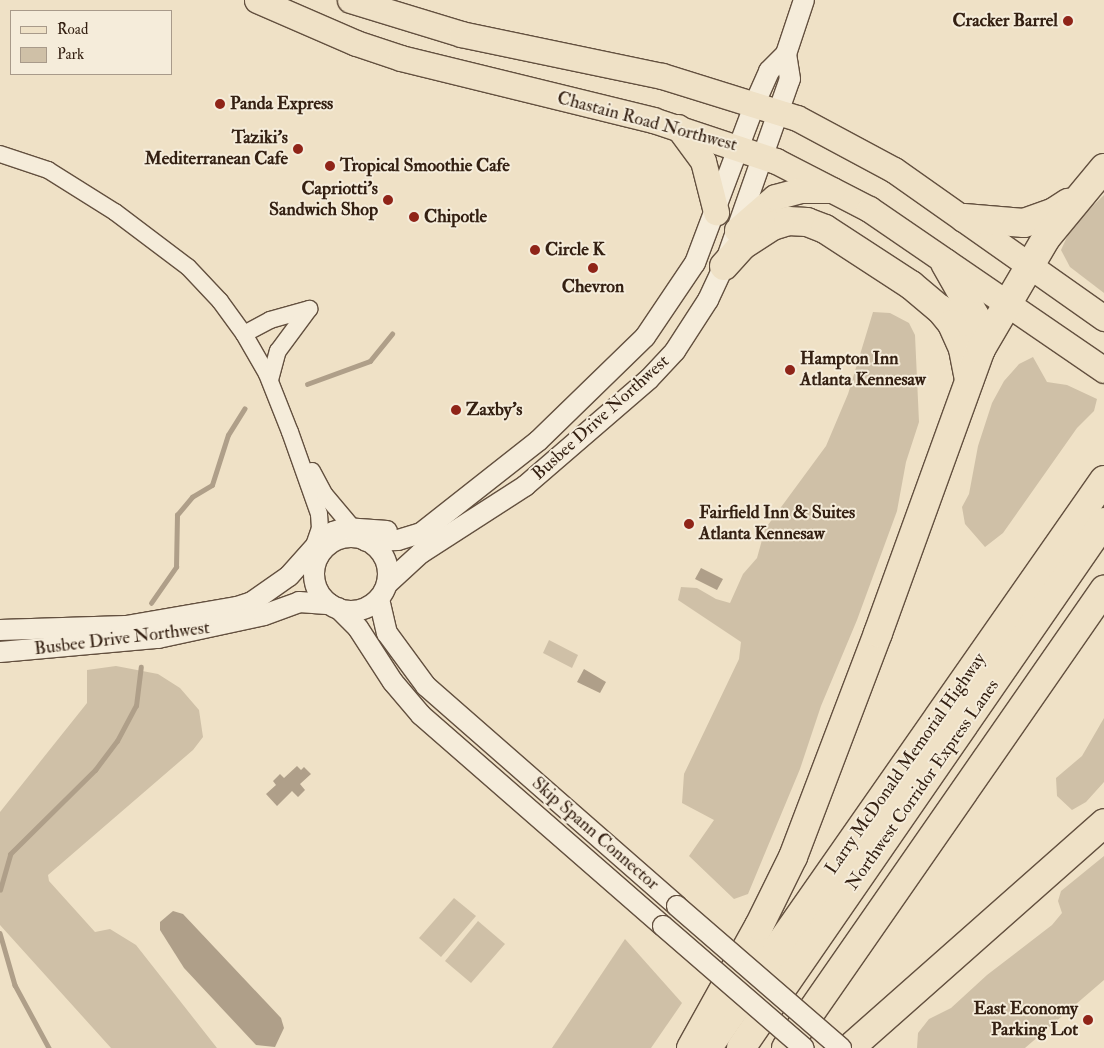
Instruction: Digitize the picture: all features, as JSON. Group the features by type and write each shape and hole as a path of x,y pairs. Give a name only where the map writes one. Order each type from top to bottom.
{"highway":[{"path":"692,1048 759,926 793,857 878,633 981,349 1009,305 1046,238 1078,196 1104,168"},
{"path":"964,218 1024,223 1054,212 1078,196"},
{"path":"724,266 743,245 772,226 798,222 824,229 911,285 940,309 952,324 963,348 969,380"},
{"path":"945,263 975,316 981,349"},
{"name":"Larry McDonald Memorial Highway","path":"708,1048 1104,480"},
{"name":"Northwest Corridor Express Lanes","path":"741,1048 1104,522"},
{"path":"786,1048 1104,590"},
{"path":"850,1048 1104,823"}],"main road":[{"name":"Chastain Road Northwest","path":"257,0 356,44 401,58 678,127 763,156 837,191 1103,370"},
{"path":"350,0 432,27 662,76 755,102 778,111 859,148 964,218 1104,318"},
{"path":"678,127 703,161 716,212"},
{"path":"736,230 775,197 801,190 837,191"}],"street":[{"name":"Busbee Drive Northwest","path":"0,630 126,626 237,608 252,602 280,583 313,548 333,532 360,536 428,525 516,460 638,344 670,303 695,263 716,212 755,102 769,71 786,54 804,0"},
{"name":"Busbee Drive Northwest","path":"383,591 402,569 525,486 649,379 692,326 724,266 752,180 763,156 790,79 786,54"},
{"path":"0,154 48,170 153,239 188,267 220,301 244,334 270,380 290,432 319,514 320,528 313,548"},
{"path":"244,334 270,320 313,308 278,351 270,380"},
{"path":"290,432 325,495 360,536 384,558 383,591 356,611 339,611 316,582 320,556 340,540 360,536"},
{"path":"395,646 391,614 402,569"},
{"name":"Skip Spann Connector","path":"383,591 383,624 395,646 410,667 444,703 841,1048"},
{"name":"Busbee Drive Northwest","path":"0,652 158,638 264,615 309,611 339,611"},
{"name":"Skip Spann Connector","path":"339,611 368,642 393,682 431,724 804,1048"}],"green space":[{"path":"1104,195 1104,293 1070,267 1061,250 1072,226"},
{"path":"873,312 890,313 909,323 915,335 919,422 906,462 897,511 857,620 821,706 800,769 748,894 734,899 689,856 714,820 682,803 684,774 739,659 741,642 678,600 681,587 697,588 716,599 730,603 743,574 757,558 765,529 826,446 848,394"},
{"path":"1033,357 1047,382 1067,385 1097,399 1094,411 1077,428 1003,533 985,547 965,524 962,507 969,494 978,446 992,403 1004,381 1019,364"},
{"path":"549,640 578,655 572,668 543,653"},
{"path":"116,666 158,674 180,688 199,710 203,737 193,750 48,875 49,881 95,932 110,929 136,945 217,1048 111,1048 0,925 0,812 87,703 87,670"},
{"path":"1104,718 1104,782 1086,802 1072,810 1057,796 1056,778 1082,756"},
{"path":"1104,856 1104,980 1025,1048 917,1048 918,1033 929,1019 951,1008 987,975 1052,925 1062,913 1058,901 1061,891"},
{"path":"454,898 476,916 441,957 419,938"},
{"path":"478,921 505,944 471,983 445,961"},
{"path":"625,939 682,1003 651,1048 552,1048"}],"shaded area":[{"path":"701,568 723,579 717,590 695,579"},
{"path":"584,669 606,682 600,693 577,682"},
{"path":"297,766 301,770 304,767 311,774 300,784 305,790 298,797 292,791 277,806 266,794 276,785 273,781 280,774 284,778"},
{"path":"173,911 183,914 281,1018 284,1028 275,1047 256,1045 184,968 160,930 160,922"}],"waterway":[{"path":"307,384 370,361 392,334"},
{"path":"151,603 176,567 177,515 192,497 212,485 228,435 244,409"},
{"path":"0,890 10,854 95,770 117,741 136,706 141,667"},
{"path":"0,933 15,985 49,1048"}],"place":[{"name":"Cracker Barrel","path":"1068,21"},
{"name":"Panda Express","path":"220,104"},
{"name":"Taziki's Mediterranean Cafe","path":"298,149"},
{"name":"Tropical Smoothie Cafe","path":"330,166"},
{"name":"Capriotti's Sandwich Shop","path":"388,200"},
{"name":"Chipotle","path":"414,217"},
{"name":"Circle K","path":"535,250"},
{"name":"Chevron","path":"593,268"},
{"name":"Hampton Inn Atlanta Kennesaw","path":"790,370"},
{"name":"Zaxby's","path":"456,410"},
{"name":"Fairfield Inn & Suites Atlanta Kennesaw","path":"689,524"},
{"name":"East Economy Parking Lot","path":"1088,1020"}]}
